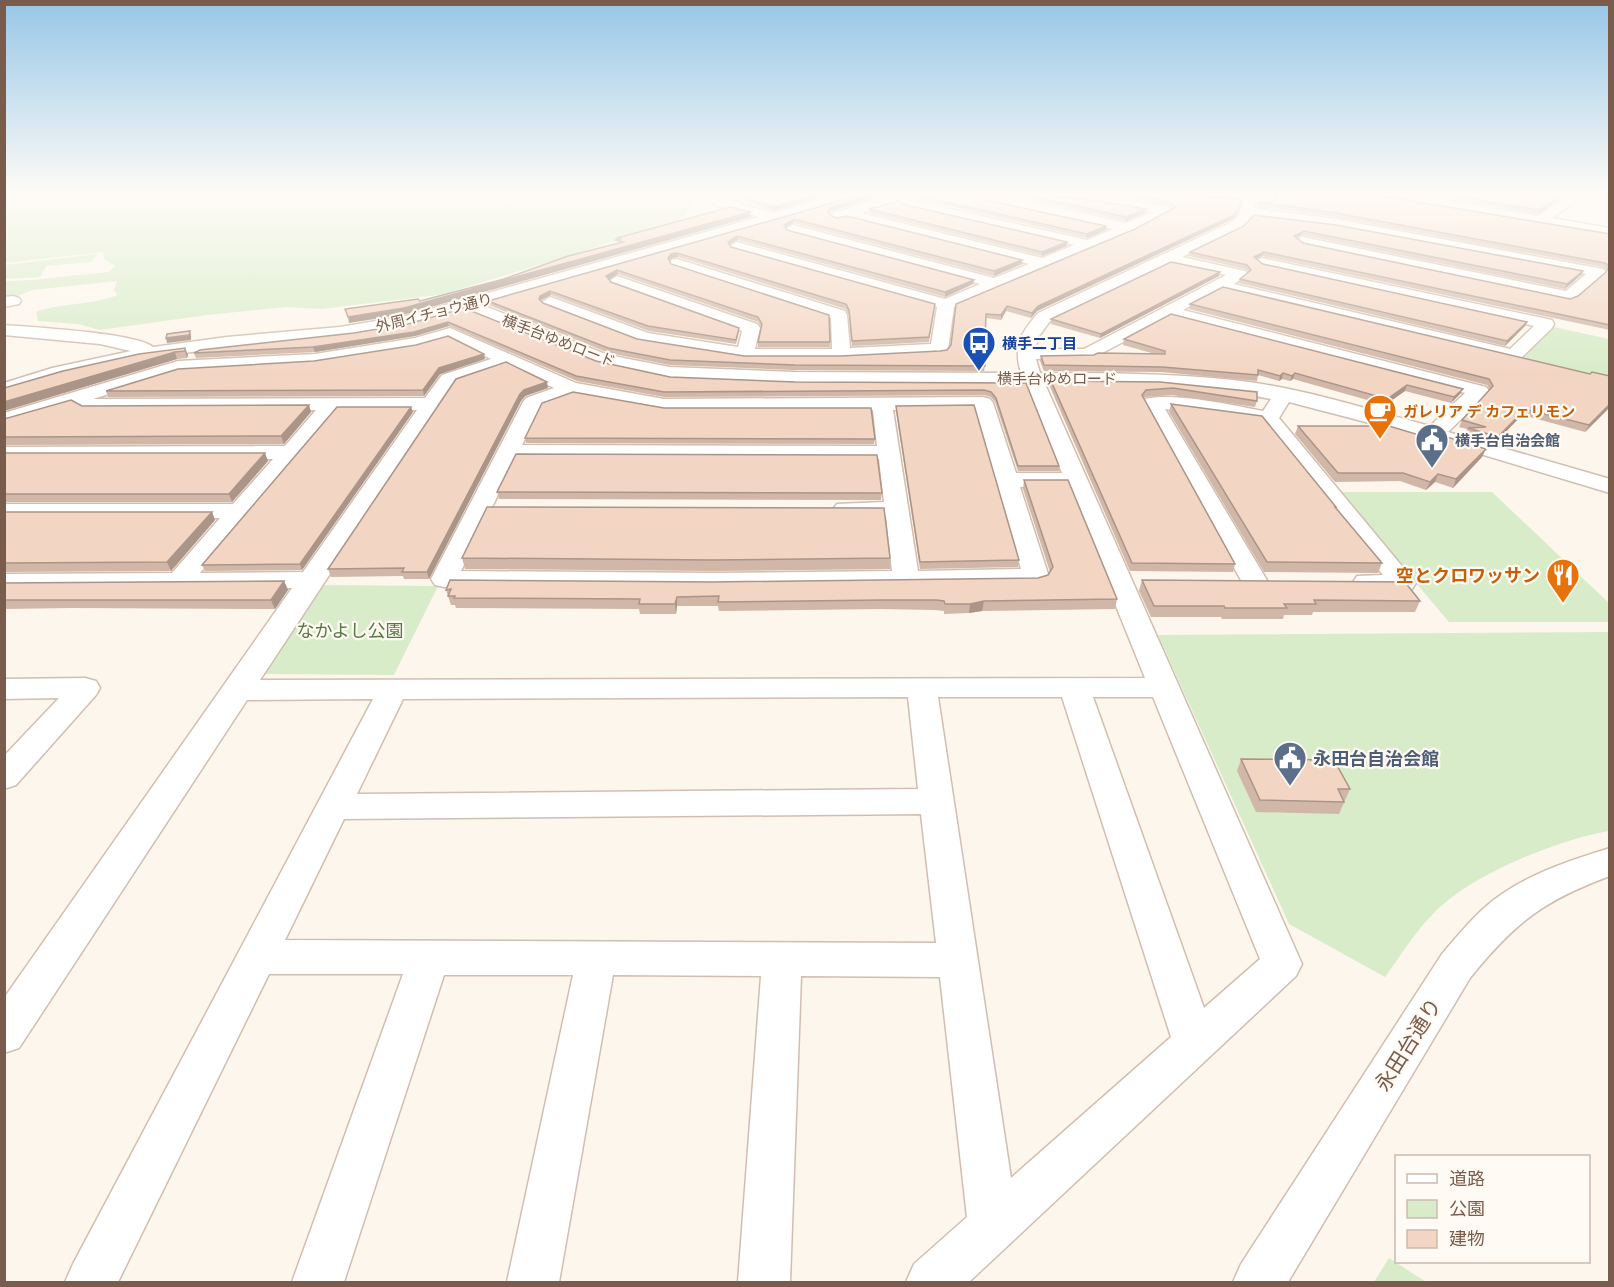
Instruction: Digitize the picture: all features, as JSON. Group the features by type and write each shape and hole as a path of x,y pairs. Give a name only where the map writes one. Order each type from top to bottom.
{"street":[{"name":"外周イチョウ通り","path":"4,389 62,371 159,351 375,328 467,305 645,253"},
{"path":"700,253 672,265 839,315 841,354"},
{"path":"754,253 945,304 1067,253"},
{"path":"874,253 995,284"},
{"path":"1005,253 1044,263"},
{"path":"932,1282 1282,964 1164,687 1129,581 1076,480 1025,354 1027,341 1044,316 1178,253"},
{"path":"1025,354 1087,354 1279,253"},
{"path":"1331,253 1569,296 1598,272 1496,253"},
{"path":"1168,258 1240,274"},
{"path":"1219,285 1514,355 1546,324 1262,262"},
{"path":"637,275 612,283 751,328 745,354"},
{"path":"573,295 550,302 644,338 745,354 841,354 939,349 945,304"},
{"name":"横手台ゆめロード","path":"467,305 603,359 627,366 670,373 795,378 1172,380 1235,386 1283,395 1434,434 1610,486"},
{"path":"1170,312 1479,390 1434,434"},
{"path":"4,330 100,339 159,351"},
{"path":"4,420 178,367 315,359 417,343 450,333 571,388 664,405 984,404 1036,577 713,581 444,579 533,402 571,388"},
{"path":"247,363 264,339"},
{"path":"795,378 798,354"},
{"path":"4,1034 430,404 449,379 508,359"},
{"path":"927,378 934,404"},
{"path":"1269,418 1283,395"},
{"path":"1255,582 1152,403 1174,403 1269,418 1403,583 1346,582"},
{"path":"180,580 332,404"},
{"path":"51,405 430,404"},
{"path":"882,404 906,578"},
{"path":"4,453 291,452"},
{"path":"508,452 889,453"},
{"path":"1006,480 1076,480"},
{"path":"479,508 503,508"},
{"path":"825,509 897,509"},
{"path":"4,511 240,511"},
{"path":"4,582 311,580"},
{"path":"1074,687 1195,1044"},
{"path":"236,690 1164,687"},
{"path":"4,689 85,688 4,777"},
{"path":"922,688 993,1225"},
{"path":"92,1282 393,689"},
{"path":"334,807 937,801"},
{"name":"永田台通り","path":"1259,1282 1456,966 1481,938 1515,906 1579,872 1610,862"},
{"path":"257,957 958,960"},
{"path":"318,1282 429,958"},
{"path":"533,1282 596,959"},
{"path":"764,1282 782,960"}],"green space":[{"path":"5,253 94,253 5,263"},
{"path":"103,253 576,253 445,294 321,309 287,307 207,315 100,330 78,324 38,321 36,312 117,295 114,290 117,281 32,290 5,299 4,281 109,272 115,266 104,259"},
{"path":"98,254 91,262 46,266 40,277 5,279 5,265"},
{"path":"1554,327 1609,339 1609,378 1524,358"},
{"path":"1339,492 1492,492 1609,603 1609,622 1449,622"},
{"name":"なかよし公園","path":"322,585 438,586 394,675 261,674"},
{"path":"1609,632 1609,831 1540,851 1515,861 1468,886 1448,900 1425,922 1385,977 1289,924 1158,635"},
{"path":"1389,1258 1426,1282 1374,1282"}],"building":[{"path":"580,253 602,253 404,308 348,317 345,309 418,299 420,301 504,279"},
{"path":"657,253 677,253 671,254 668,258 671,264 829,315 830,342 758,342 762,324 758,317 617,270 606,276 611,282 739,328 736,340 648,326 550,291 540,296 539,299 543,303 637,339 744,356 841,356 940,351 947,350 951,345 956,304 1078,253 1152,253 1038,306 1032,313 1007,306 1001,315 986,314 985,343 980,352 985,352 985,366 795,365 670,360 608,348 488,301"},
{"path":"677,253 753,253 935,304 929,337 852,341 849,310 846,304"},
{"path":"800,253 873,253 974,280 945,292"},
{"path":"925,253 994,253 1022,260 994,271"},
{"path":"1195,253 1262,253 1254,257 1263,264 1527,322 1507,341 1240,279 1251,270 1247,265"},
{"path":"1269,253 1351,253 1570,299 1578,296 1606,272 1609,266 1605,263 1552,253 1610,253 1610,325"},
{"path":"1413,253 1487,253 1583,271 1567,284"},
{"path":"1171,262 1220,272 1101,334 1051,319"},
{"path":"1223,287 1590,374 1592,372 1610,376 1610,404 1589,425 1525,409 1498,437 1468,428 1486,427 1462,420 1493,386 1489,379 1190,304"},
{"path":"464,308 596,361 670,377 795,382 1026,383 1059,466 1018,466 996,398 991,392 984,390 664,392 576,376 448,322 414,332 313,347 194,353 200,350 354,333 408,324"},
{"path":"1171,314 1463,389 1454,397 1407,385 1387,399 1295,373 1292,376 1283,373 1280,376 1258,370 1258,375 1162,367 1044,365 1041,356 1098,353 1165,354 1165,351 1124,339"},
{"path":"190,331 189,335 166,338 167,334"},
{"path":"448,336 484,354 439,368 423,390 106,391 178,369 314,361 416,345"},
{"path":"185,348 185,351 4,402 4,388 63,371 139,354"},
{"path":"506,362 547,382 524,390 520,394 427,572 402,572 404,568 328,569 456,379"},
{"path":"1051,381 1160,382 1257,392 1257,401 1173,388 1146,390 1142,395 1235,564 1132,563"},
{"path":"573,392 664,408 871,408 875,439 525,438 542,403"},
{"path":"71,400 82,406 309,405 281,436 4,437 4,419"},
{"path":"1171,404 1262,416 1382,563 1267,562"},
{"path":"974,405 1019,560 920,562 896,406"},
{"path":"337,407 411,407 300,564 202,565"},
{"path":"1298,426 1389,426 1439,441 1444,436 1486,449 1456,479 1438,474 1430,482 1403,473 1338,473"},
{"path":"4,453 265,453 229,494 4,494"},
{"path":"516,454 877,455 882,493 497,492"},
{"path":"1024,480 1068,480 1117,599 984,601 970,604 945,604 944,601 936,600 718,602 719,596 677,597 675,604 639,604 640,599 454,598 455,596 448,596 451,589 446,590 450,580 712,582 1038,578 1048,575 1053,567"},
{"path":"487,507 884,508 890,558 712,560 462,558"},
{"path":"4,512 212,512 167,562 4,563"},
{"path":"1142,580 1405,582 1420,601 1314,600 1316,604 1284,604 1287,608 1154,606"},
{"path":"284,581 271,600 4,600 4,583"},
{"name":"永田台自治会館","path":"1241,759 1334,760 1350,789 1338,789 1344,802 1260,800"}],"place":[{"name":"横手二丁目","path":"979,372"},
{"name":"ガレリア デ カフェリモン","path":"1380,440"},
{"name":"横手台自治会館","path":"1432,469"},
{"name":"空とクロワッサン","path":"1563,604"},
{"name":"永田台自治会館","path":"1290,787"}]}
